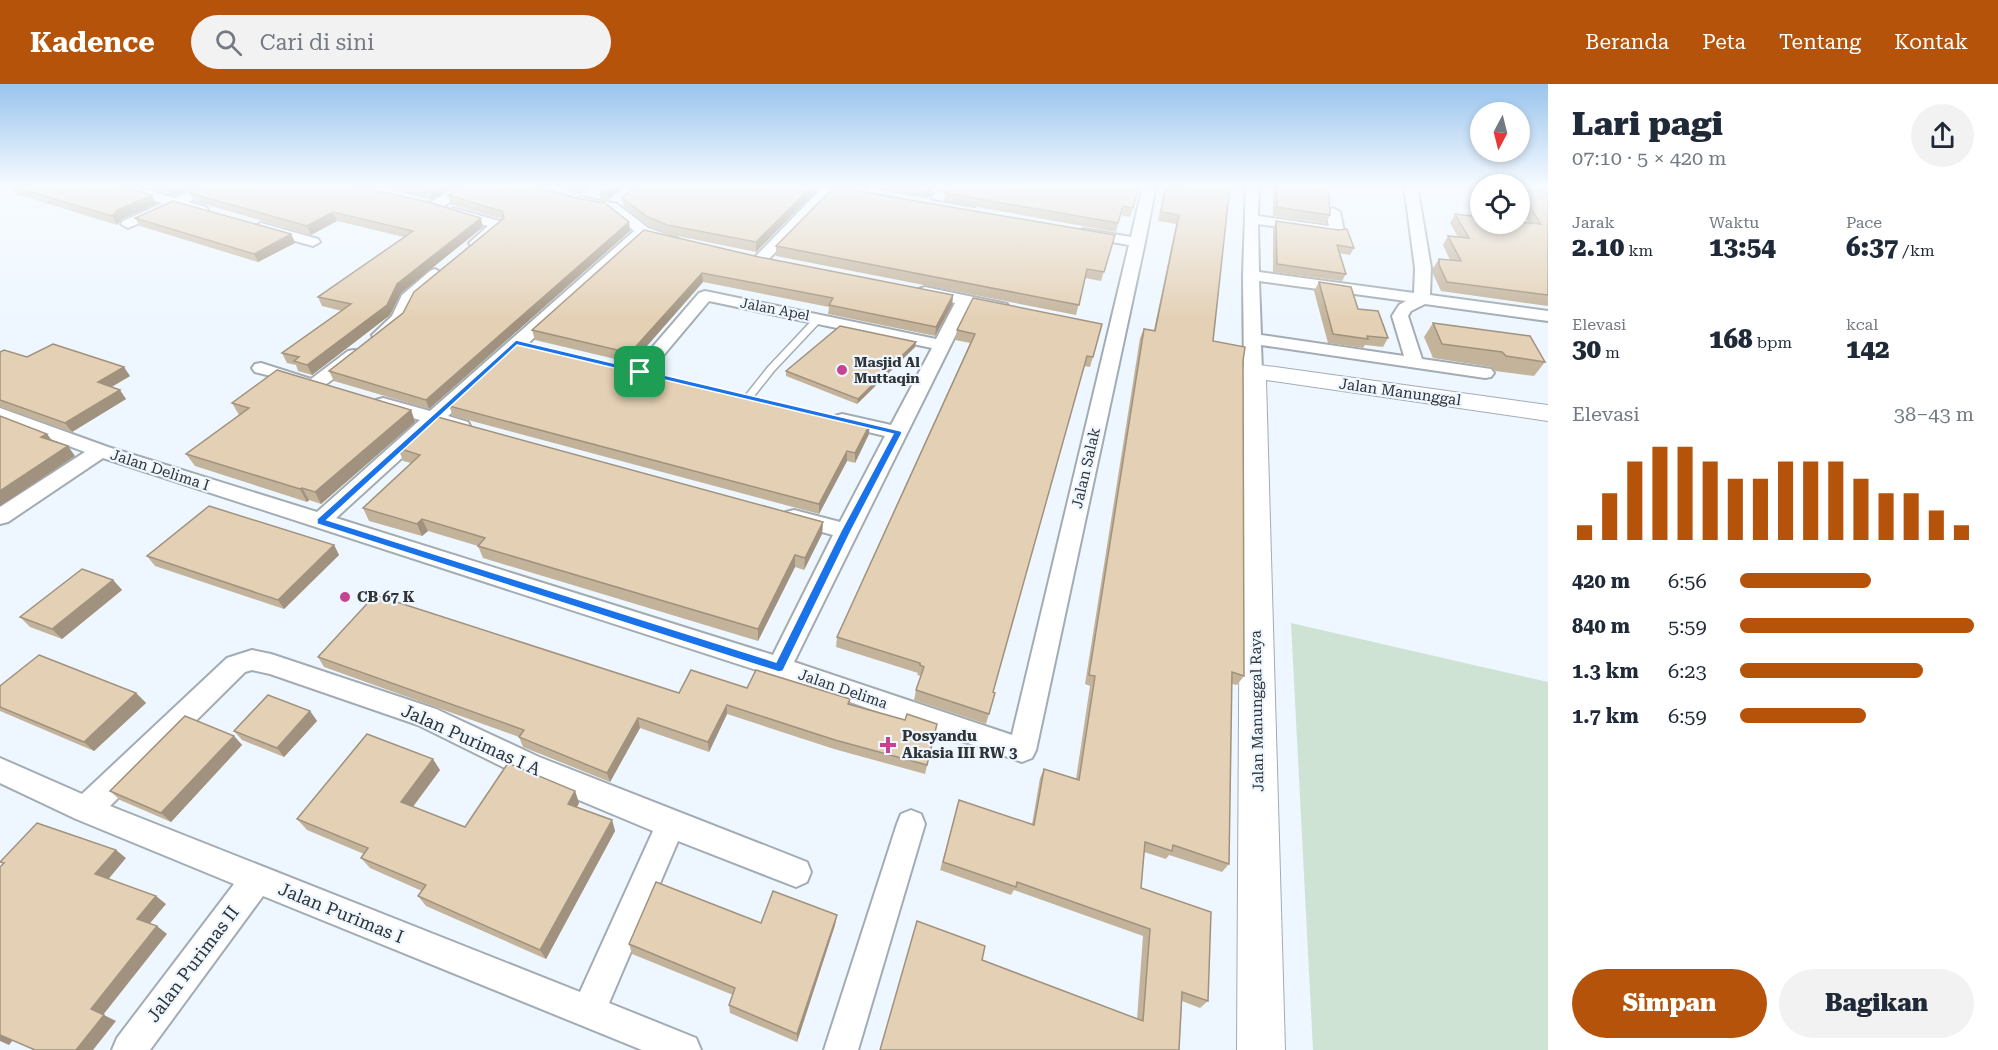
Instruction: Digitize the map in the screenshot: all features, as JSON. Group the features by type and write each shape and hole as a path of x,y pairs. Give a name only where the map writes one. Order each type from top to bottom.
{"street":[{"path":"273,230 313,242"},
{"path":"462,254 492,230"},
{"path":"783,264 755,258 785,230"},
{"path":"1070,230 1139,236"},
{"path":"1119,230 1139,236"},
{"name":"Jalan Salak","path":"1022,750 1112,328 1140,230"},
{"path":"1251,230 1252,355 1415,363 1485,373"},
{"path":"1417,230 1423,268 1422,299"},
{"path":"320,521 643,231 683,243"},
{"path":"315,384 399,318 408,298 444,267"},
{"path":"1251,275 1548,316"},
{"path":"908,288 1012,309"},
{"name":"Jalan Apel","path":"640,372 705,296 943,345"},
{"path":"779,668 846,531 965,299"},
{"path":"1415,363 1400,316 1405,308 1422,299"},
{"path":"516,343 539,348"},
{"name":"Jalan Manunggal","path":"1252,355 1548,413"},
{"name":"Jalan Manunggal Raya","path":"1252,355 1261,1050"},
{"path":"618,367 662,378"},
{"path":"261,368 337,390"},
{"path":"726,393 771,403"},
{"path":"370,399 481,431"},
{"name":"Jalan Delima I","path":"0,414 101,451 320,521"},
{"path":"829,417 898,433"},
{"path":"0,517 101,451"},
{"path":"777,512 846,531"},
{"name":"Jalan Delima","path":"320,521 779,668 1022,750"},
{"name":"Jalan Purimas I A","path":"86,810 236,665 252,660 271,664 427,717 529,766 670,824 796,872"},
{"name":"Jalan Purimas I","path":"0,770 86,810 588,1013 637,1041 684,1050"},
{"path":"588,1013 670,824"},
{"path":"841,1050 911,824"},
{"name":"Jalan Purimas II","path":"129,1050 257,879"}],"lane":[{"path":"748,398 771,369 819,318"}],"green space":[{"path":"1291,623 1548,682 1548,1050 1313,1050"}],"building":[{"path":"175,230 277,230 291,234 254,254"},
{"path":"409,230 466,230 397,284 387,305 307,365 294,361 299,357 282,353 351,304 318,297 413,231"},
{"path":"489,230 620,230 426,400 329,371 403,313 414,292"},
{"path":"644,230 759,257 953,295 936,327 829,305 833,298 702,273 630,353 532,330"},
{"path":"694,230 768,230 756,242"},
{"path":"792,230 1086,230 1115,235 1104,272 1087,269 1079,305 776,246"},
{"path":"1176,230 1225,230 1213,341 1245,347 1243,361 1244,676 1232,672 1229,864 1173,845 1172,851 1145,842 1141,888 1211,912 1208,1001 1182,992 1179,1050 880,1050 917,921 985,946 982,960 1143,1021 1150,929 1017,882 1016,887 943,862 959,800 1034,825 1044,769 1079,780 1095,676 1089,675 1144,329 1155,331"},
{"path":"1276,230 1347,230 1354,248 1337,245 1346,274 1277,264"},
{"path":"1464,230 1470,230 1470,234 1530,234 1530,230 1548,230 1548,295 1447,282 1439,265 1439,259 1461,261 1448,236 1469,238"},
{"path":"1319,282 1351,287 1358,309 1378,311 1388,338 1367,336 1368,339 1333,334"},
{"path":"973,298 1102,324 1093,357 1087,356 993,692 995,693 989,714 916,690 924,667 920,663 837,637 975,334 957,330"},
{"path":"1433,323 1530,336 1545,362 1506,356 1502,352 1442,344"},
{"name":"Masjid Al Muttaqin","path":"840,326 916,342 858,399 786,371"},
{"path":"519,342 870,424 855,453 847,451 819,504 449,406"},
{"path":"53,344 124,367 98,382 120,390 65,423 0,400 0,352 4,350 27,357"},
{"path":"277,370 411,410 315,492 186,454 249,408 232,403"},
{"path":"0,416 47,434 41,437 68,446 0,491"},
{"path":"434,416 823,522 805,558 795,555 758,629 478,546 485,538 422,519 417,524 363,508 420,455 398,448"},
{"path":"209,506 334,545 278,600 147,556"},
{"path":"82,569 113,580 52,629 20,617"},
{"path":"375,595 679,693 691,670 747,688 756,670 850,699 848,704 905,720 907,714 937,724 927,765 835,740 727,705 708,742 638,718 607,773 519,737 524,730 318,657"},
{"path":"39,655 136,693 84,742 0,707 0,686"},
{"path":"268,695 310,711 277,748 234,731"},
{"path":"185,716 234,736 161,813 110,791"},
{"path":"367,734 433,759 401,802 465,827 508,763 575,791 568,804 612,820 540,950 418,896 426,885 361,858 368,848 297,819"},
{"path":"37,823 116,850 95,874 156,896 137,919 157,926 91,1009 104,1015 76,1050 35,1050 0,1035 0,867 4,863 0,862"},
{"path":"656,882 761,923 773,891 837,915 797,1034 729,1005 735,988 629,944"}],"place":[{"name":"Masjid Al Muttaqin","path":"842,370"},
{"name":"CB 67 K","path":"345,597"},
{"name":"Posyandu Akasia III RW 3","path":"888,745"}],"route":[{"path":"516,343 640,372 898,433 846,531 779,668 320,521 516,343"}]}
